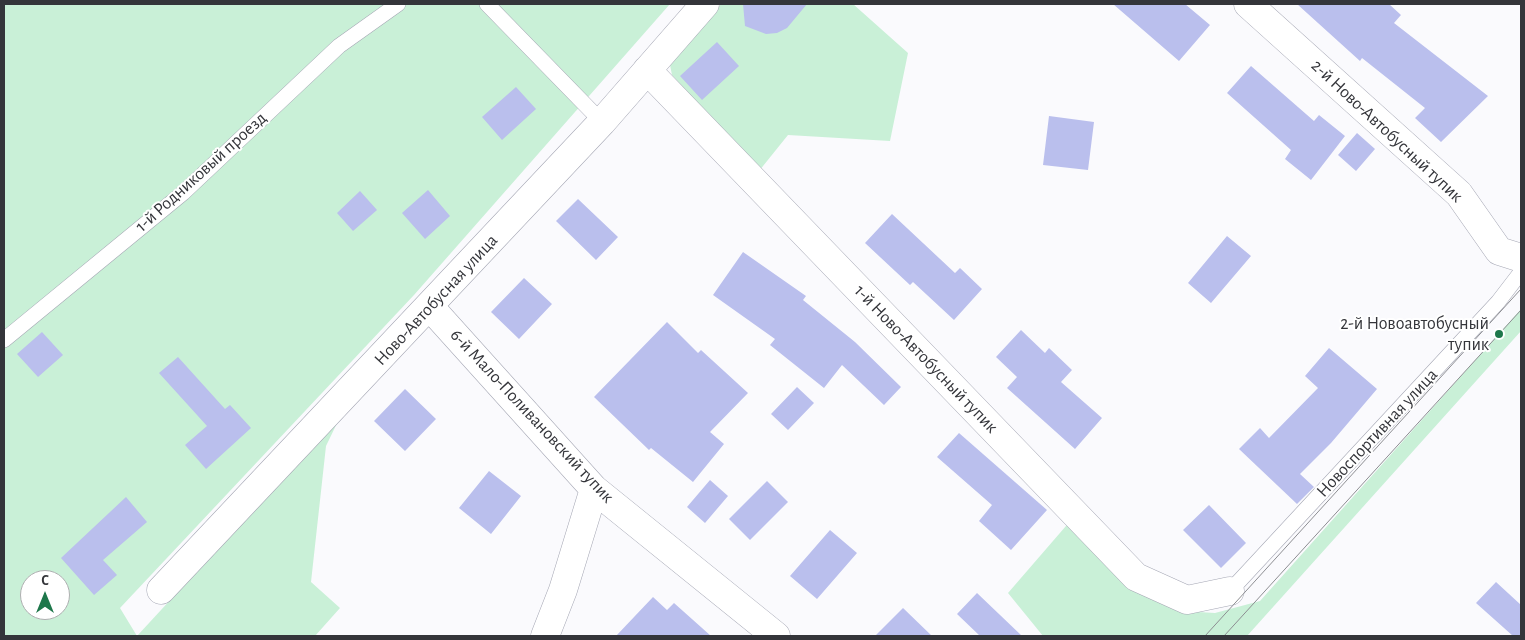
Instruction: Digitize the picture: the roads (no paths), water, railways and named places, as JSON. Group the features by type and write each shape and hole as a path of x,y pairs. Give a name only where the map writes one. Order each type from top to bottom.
{"street":[{"name":"Ново-Автобусная улица","path":"161,590 430,307 602,122 705,4"},
{"name":"2-й Ново-Автобусный тупик","path":"1248,4 1459,194 1499,251 1521,258"},
{"name":"1-й Ново-Автобусный тупик","path":"647,70 1136,578 1186,600 1230,591"},
{"name":"6-й Мало-Поливановский тупик","path":"430,307 594,489 776,636"},
{"path":"545,636 563,590 594,489"}],"lane":[{"name":"1-й Родниковый проезд","path":"4,340 182,193 339,46 398,4"},
{"path":"491,5 602,122"},
{"name":"Новоспортивная улица","path":"1230,591 1498,302 1521,272"}],"tram line":[{"path":"1205,636 1521,289"},
{"path":"1224,636 1521,310"}],"place":[{"name":"2-й Новоавтобусный тупик","path":"1499,334"}]}
